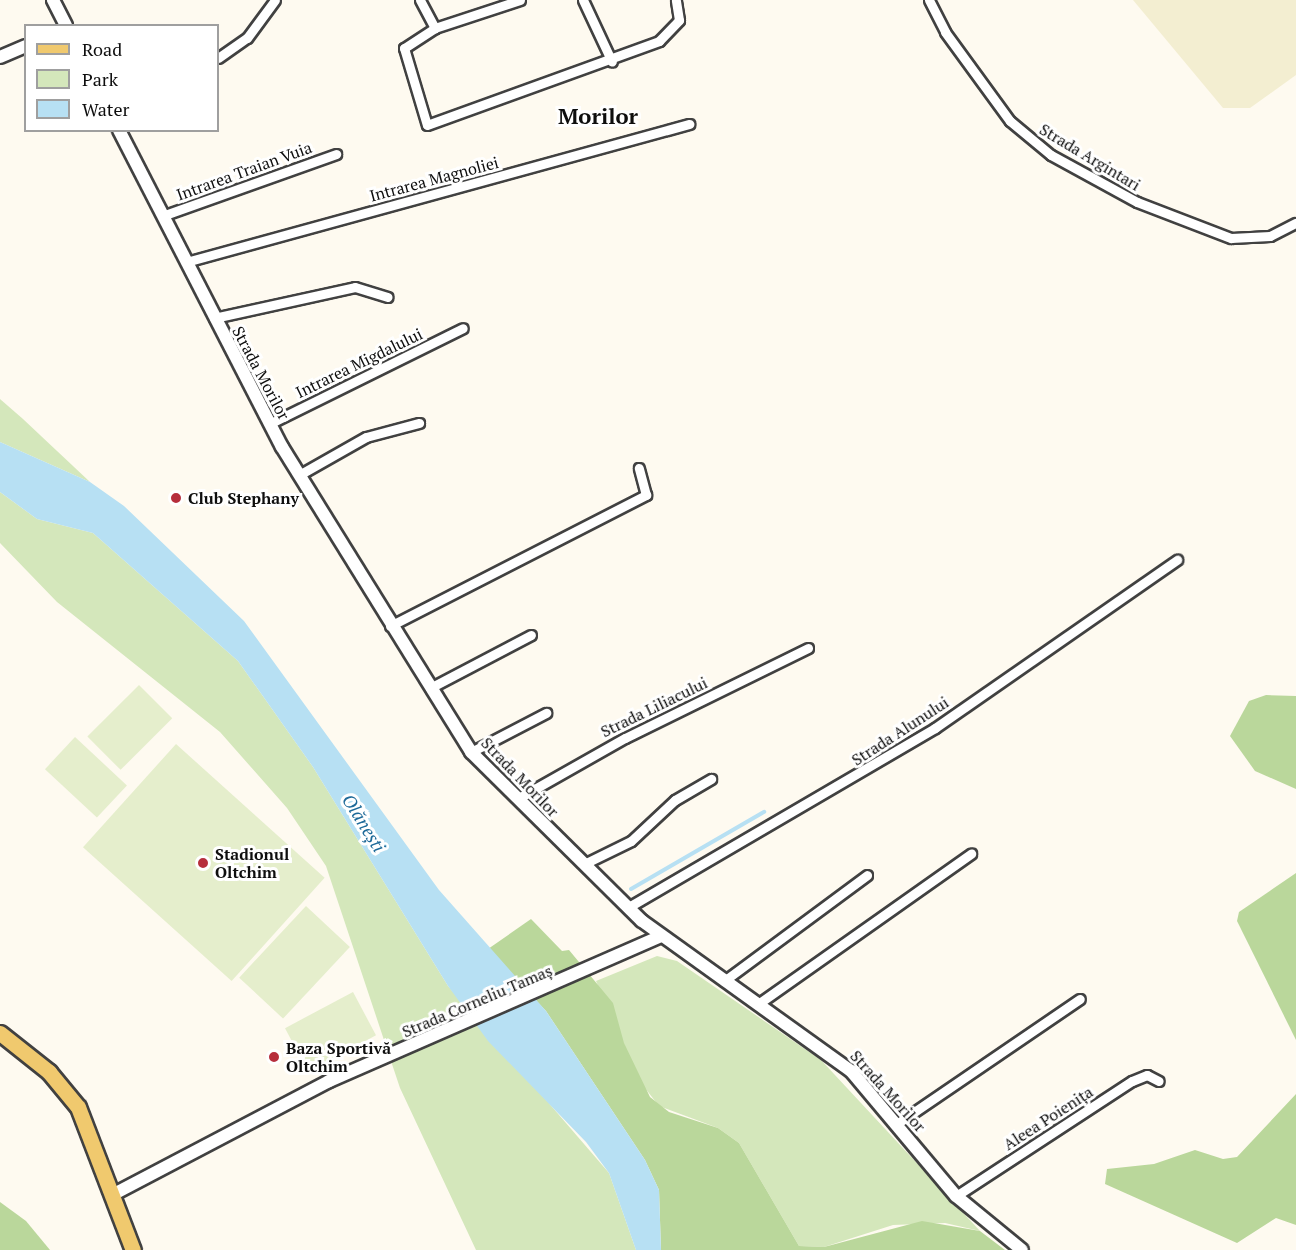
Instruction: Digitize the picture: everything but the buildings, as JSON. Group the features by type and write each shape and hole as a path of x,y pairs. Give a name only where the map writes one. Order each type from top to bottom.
{"main road":[{"path":"0,1033 50,1072 78,1107 114,1194 133,1250"}],"street":[{"path":"53,0 65,24"},
{"path":"219,57 247,38 274,0"},
{"path":"420,0 435,28"},
{"path":"520,0 498,3 435,28 404,48 427,125 612,62 673,31 679,20 676,0"},
{"path":"584,0 612,62"},
{"name":"Strada Argintari","path":"931,2 1010,121 1052,155 1148,207 1231,238 1270,237 1296,223"},
{"path":"0,57 24,47"},
{"name":"Intrarea Magnoliei","path":"186,262 689,124"},
{"name":"Strada Morilor","path":"120,132 269,424 390,626 471,752 627,908 661,936 843,1065 898,1123 956,1196 1022,1250"},
{"name":"Intrarea Traian Vuia","path":"162,216 336,154"},
{"path":"214,318 355,287 387,297"},
{"name":"Intrarea Migdalului","path":"269,424 463,328"},
{"path":"298,475 366,437 419,423"},
{"path":"390,626 646,495 639,468"},
{"name":"Strada Alunului","path":"627,908 935,728 1177,560"},
{"path":"430,688 531,635"},
{"name":"Strada Liliacului","path":"517,799 625,738 808,648"},
{"path":"471,752 546,713"},
{"path":"584,864 631,841 675,800 711,779"},
{"path":"758,1004 971,854"},
{"path":"724,981 867,875"},
{"name":"Strada Corneliu Tamaș","path":"114,1194 328,1081 428,1041 566,981 661,936"},
{"path":"898,1123 1080,999"},
{"name":"Aleea Poienița","path":"956,1196 1132,1081 1147,1075 1159,1081"}],"shaded area":[{"path":"1133,0 1296,0 1296,75 1250,108 1223,108"}],"green space":[{"path":"0,399 23,419 90,482 0,442"},
{"path":"0,492 37,519 93,533 238,661 313,767 448,986 609,1173 636,1250 476,1250 400,1088 326,866 287,808 220,732 57,602 0,543"},
{"path":"139,685 172,718 121,770 87,737"},
{"path":"1266,695 1296,696 1296,789 1255,771 1230,736 1249,701"},
{"path":"75,737 127,785 97,818 45,769"},
{"name":"Stadionul Oltchim","path":"176,744 325,878 232,981 83,847"},
{"path":"1296,873 1296,1040 1237,921 1239,912"},
{"path":"306,906 350,947 283,1019 239,978"},
{"path":"531,919 562,951 569,950 613,1003 624,1043 650,1097 669,1112 718,1128 739,1143 799,1246 824,1247 922,1221 980,1231 1005,1250 661,1250 659,1190 645,1160 546,1011 488,949"},
{"path":"657,956 677,961 821,1060 980,1231 945,1223 893,1225 824,1247 799,1246 739,1143 718,1128 659,1106 641,1083 596,981"},
{"path":"353,992 376,1035 308,1071 285,1028"},
{"path":"1296,1094 1296,1225 1276,1218 1237,1243 1105,1184 1107,1169 1154,1164 1195,1150 1223,1159 1237,1157"},
{"path":"0,1202 26,1221 50,1250 0,1250"}],"water":[{"name":"Olănești","path":"0,442 90,482 124,506 244,621 439,890 546,1011 645,1160 659,1190 661,1250 636,1250 609,1173 586,1142 488,1041 448,986 313,767 238,661 93,533 37,519 0,492"}],"waterway":[{"path":"631,889 764,812"}],"place":[{"name":"Club Stephany","path":"176,498"},
{"name":"Stadionul Oltchim","path":"203,863"},
{"name":"Baza Sportivă Oltchim","path":"274,1057"}],"district":[{"name":"Morilor","path":"598,116"}]}
